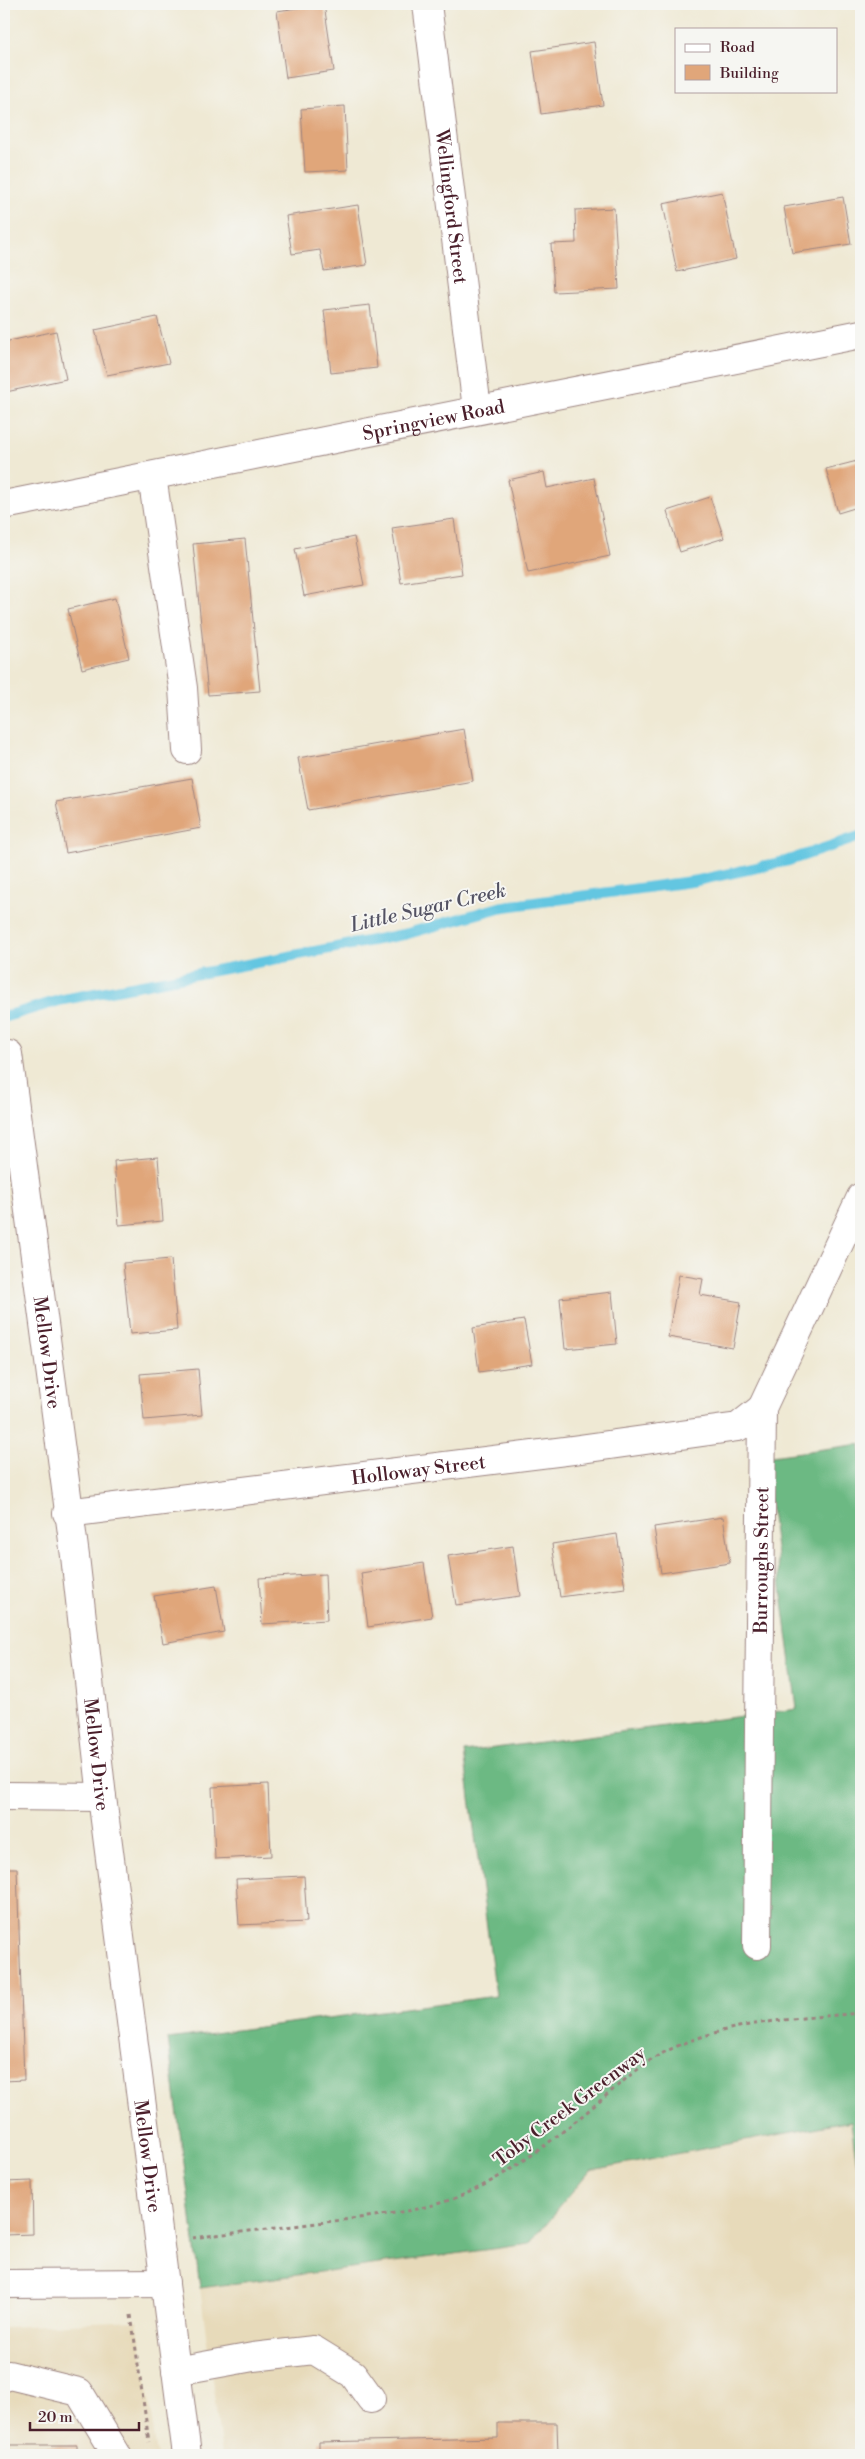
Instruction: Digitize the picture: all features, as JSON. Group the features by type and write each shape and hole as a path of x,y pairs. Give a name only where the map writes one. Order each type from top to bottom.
{"street":[{"name":"Wellingford Street","path":"427,4 477,409"},
{"name":"Springview Road","path":"4,505 477,409 861,334"},
{"path":"152,476 183,688 187,750"},
{"name":"Mellow Drive","path":"8,1054 74,1556 102,1797 187,2455"},
{"name":"Burroughs Street","path":"757,1945 762,1408 861,1197"},
{"name":"Holloway Street","path":"67,1513 573,1450 738,1427 762,1408"},
{"path":"4,1796 102,1797"},
{"path":"4,2284 165,2283"},
{"path":"176,2371 253,2357 314,2350 353,2374 371,2399"},
{"path":"4,2377 8,2376 79,2392 117,2455"}],"path":[{"name":"Toby Creek Greenway","path":"184,2239 394,2213 434,2204 472,2191 502,2176 560,2134 640,2068 662,2054 696,2037 772,2021 861,2013"},
{"path":"127,2284 150,2446"}],"shaded area":[{"path":"852,2121 861,2197 861,2455 222,2455 200,2288 529,2244 591,2170"},
{"path":"137,2321 157,2455 4,2455 4,2327"}],"green space":[{"path":"861,1444 861,2197 851,2121 591,2170 529,2244 200,2288 168,2039 496,1996 464,1752 797,1709 764,1457"}],"building":[{"path":"324,4 334,71 286,78 277,11"},
{"path":"594,42 603,105 541,114 532,51"},
{"path":"345,106 348,170 305,172 301,109"},
{"path":"722,192 736,259 677,272 663,204"},
{"path":"843,197 851,244 792,253 784,207"},
{"path":"358,205 367,265 324,271 320,250 292,254 286,216"},
{"path":"614,208 619,289 554,292 551,244 576,243 575,210"},
{"path":"370,305 377,368 331,373 324,310"},
{"path":"157,317 169,363 107,375 95,330"},
{"path":"56,331 66,379 6,392 4,382 4,342"},
{"path":"861,460 861,506 838,513 826,469"},
{"path":"544,472 547,488 594,478 610,556 528,573 508,480"},
{"path":"710,497 724,538 680,552 667,511"},
{"path":"454,519 462,574 401,583 392,528"},
{"path":"354,537 364,585 304,596 295,549"},
{"path":"245,539 260,691 208,695 193,544"},
{"path":"115,598 129,658 82,669 68,609"},
{"path":"464,729 473,781 308,810 298,758"},
{"path":"192,778 201,828 66,853 56,802"},
{"path":"158,1157 163,1221 119,1225 114,1161"},
{"path":"171,1259 177,1330 130,1334 123,1263"},
{"path":"679,1275 703,1279 700,1295 741,1302 733,1348 668,1337"},
{"path":"612,1292 617,1344 565,1349 560,1298"},
{"path":"524,1320 532,1364 479,1372 473,1328"},
{"path":"198,1369 202,1415 144,1420 140,1374"},
{"path":"723,1517 730,1563 661,1573 654,1527"},
{"path":"617,1534 625,1588 560,1597 552,1544"},
{"path":"513,1546 520,1596 456,1605 448,1556"},
{"path":"424,1563 432,1617 368,1627 361,1573"},
{"path":"325,1574 327,1620 262,1624 259,1578"},
{"path":"216,1586 224,1632 163,1643 154,1596"},
{"path":"268,1784 271,1856 215,1859 212,1787"},
{"path":"4,1868 17,1868 24,2080 4,2081"},
{"path":"304,1876 307,1922 239,1925 236,1879"},
{"path":"32,2181 33,2234 4,2235 4,2182"},
{"path":"498,2423 557,2423 558,2455 319,2455 319,2442 498,2438"},
{"path":"4,2445 77,2445 77,2455 4,2455"}],"waterway":[{"name":"Little Sugar Creek","path":"4,1017 61,1000 406,934 501,907 695,881 787,861 861,836"}]}
